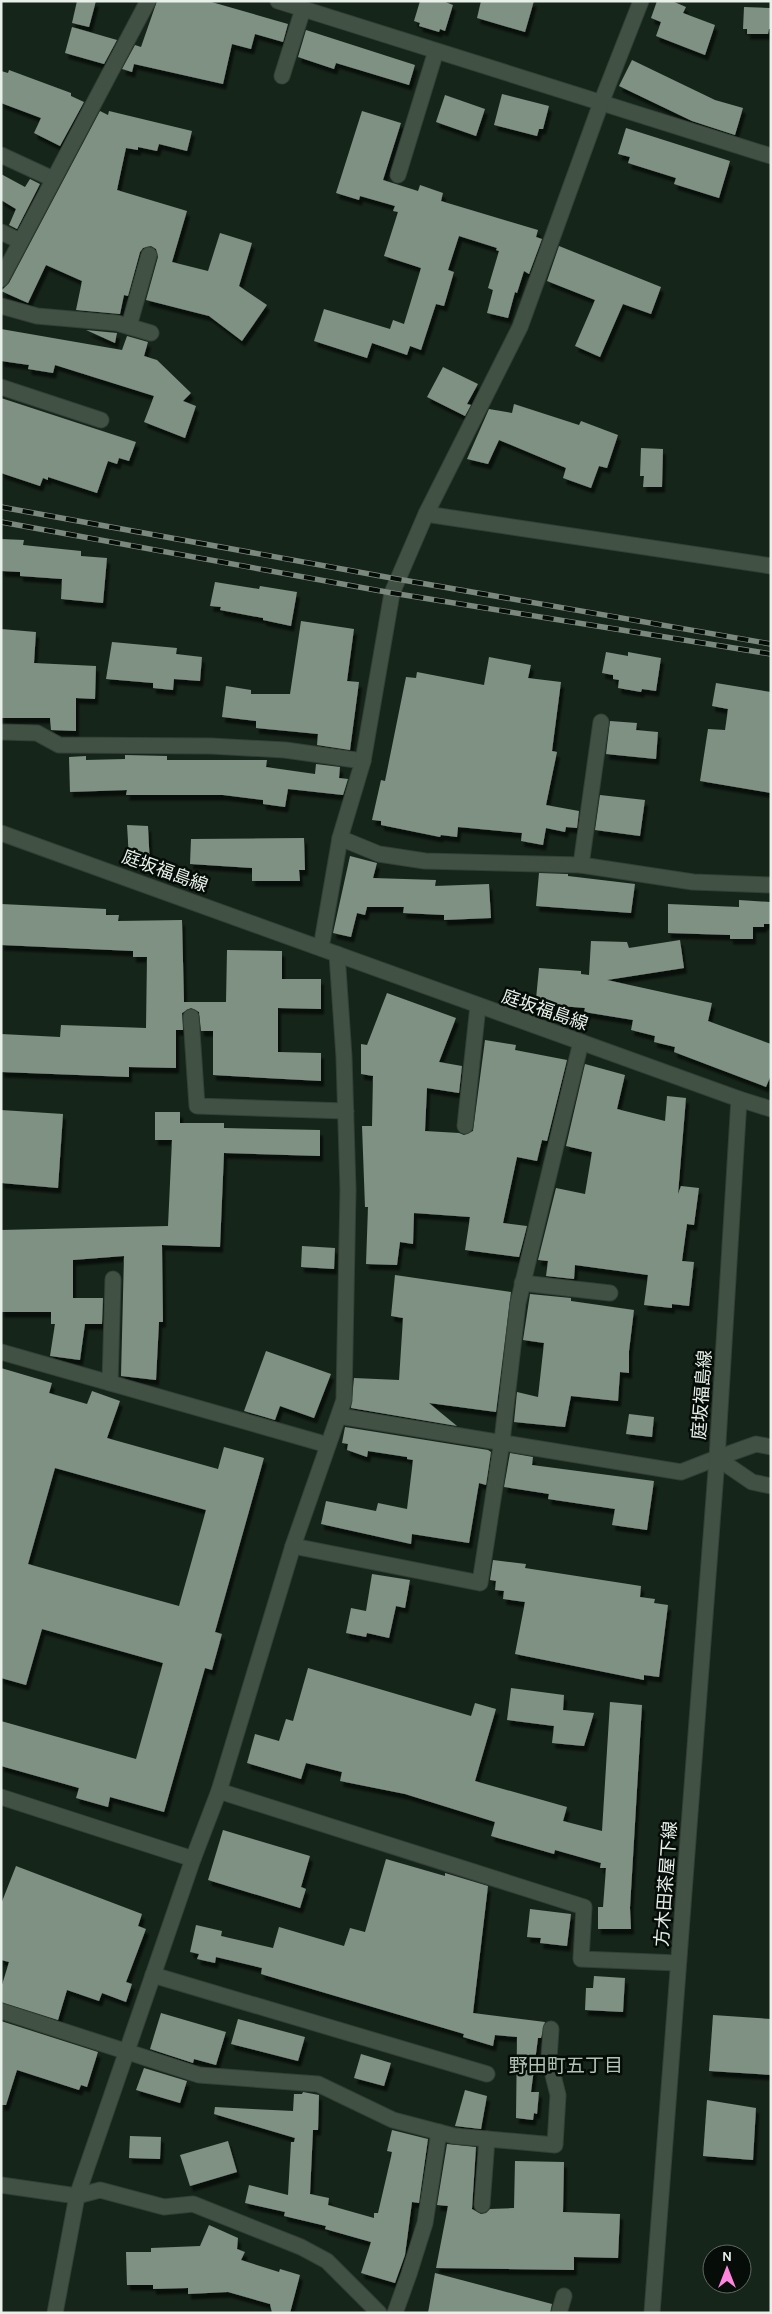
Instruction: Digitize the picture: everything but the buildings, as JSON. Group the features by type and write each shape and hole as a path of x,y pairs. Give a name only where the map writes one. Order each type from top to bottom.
{"street":[{"path":"1,279 148,1"},
{"path":"278,1 771,156"},
{"path":"321,948 340,838 363,761 392,593 426,514 520,328 601,103 641,1"},
{"path":"282,76 304,9"},
{"path":"398,175 436,51"},
{"path":"1,155 53,179"},
{"path":"1,232 20,241"},
{"path":"129,326 149,255"},
{"path":"1,306 37,316 117,323 151,332"},
{"path":"1,387 101,420"},
{"path":"426,514 771,566"},
{"path":"581,865 601,722"},
{"path":"1,732 37,733 59,745 211,746 285,750 363,761"},
{"name":"庭坂福島線","path":"1,833 478,1006 739,1098 717,1458"},
{"path":"340,838 380,854 425,861 581,865 693,882 771,885"},
{"path":"54,2313 77,2196 193,1859 219,1791 293,1546 344,1400 348,1190 346,1111 337,954"},
{"path":"465,1126 478,1006"},
{"path":"191,1017 197,1106 346,1111"},
{"path":"293,1546 480,1582 502,1441 518,1303 581,1042"},
{"path":"739,1098 771,1109"},
{"path":"110,1382 113,1279"},
{"path":"522,1283 610,1293"},
{"path":"1,1352 328,1445"},
{"path":"339,1416 502,1441 681,1472 717,1458"},
{"name":"庭坂福島線","path":"717,1458 756,1444 771,1447"},
{"name":"庭坂福島線","path":"717,1458 752,1482 771,1486"},
{"name":"方木田茶屋下線","path":"652,2313 717,1458"},
{"path":"219,1791 584,1906 581,1960 678,1963"},
{"path":"1,1797 193,1859"},
{"path":"153,1975 487,2074"},
{"path":"1,2011 199,2075 318,2084 393,2120 454,2136 555,2145 558,2095 549,2059 551,2029"},
{"path":"395,2313 425,2223 439,2132"},
{"path":"482,2205 487,2139"},
{"path":"1,2185 77,2196 100,2190 164,2207 193,2204 301,2247 328,2262 379,2313"},
{"path":"559,2313 564,2296"}],"railway":[{"path":"1,507 397,579 771,644"},
{"path":"1,522 392,593 771,654"}],"district":[{"name":"野田町五丁目","path":"566,2065"}]}
